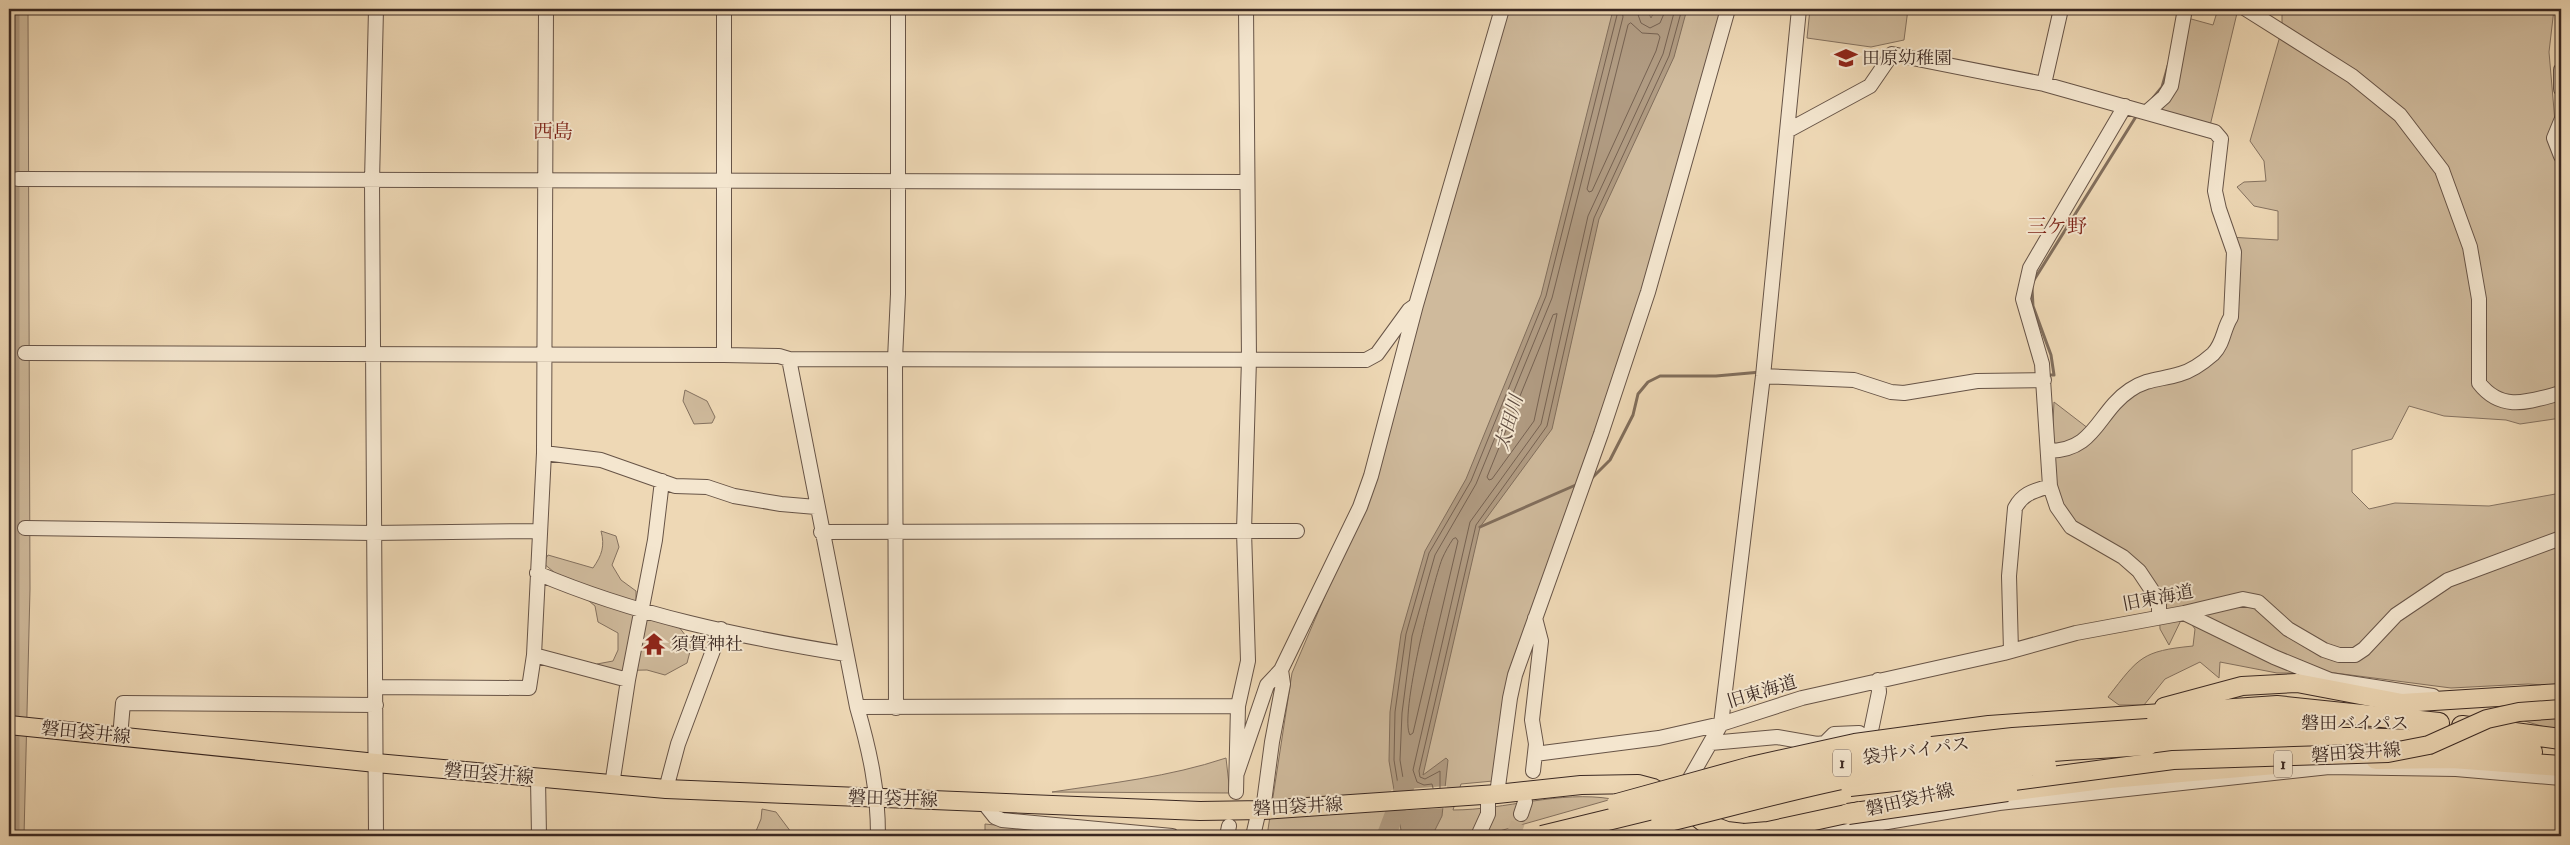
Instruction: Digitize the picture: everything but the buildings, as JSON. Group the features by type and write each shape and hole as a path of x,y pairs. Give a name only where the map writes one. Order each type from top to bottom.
{"highway":[{"name":"1","path":"1523,836 1606,807 1751,767 1854,744 1922,734 1988,726 2277,706 2439,723"},
{"name":"磐田バイパス","path":"2148,737 2360,722 2439,723 2561,739"},
{"name":"磐田バイパス","path":"2148,737 2358,738 2482,745 2561,756"},
{"name":"袋井バイパス","path":"1602,836 1664,831 1861,774 1926,764 2148,737"},
{"name":"袋井バイパス","path":"1542,836 1858,759 1923,748 2013,738 2148,737"},
{"name":"1","path":"1846,827 2003,797 2130,776 2358,760 2452,758 2561,766"}],"main road":[{"path":"2124,717 2242,686 2297,683 2402,703 2561,693"},
{"name":"磐田袋井線","path":"9,725 538,779 666,789 1200,811 1265,810 1489,795 1581,786 1638,784 1653,788 1677,801 1702,822 1734,833 1846,827 1930,792 2173,760 2388,754 2429,745 2487,718 2519,712 2561,709"},
{"path":"1664,831 1811,794 1870,783 2079,762 2173,760"}],"street":[{"path":"376,9 372,181 374,354 372,533 376,687 376,836"},
{"path":"376,687 528,688 534,655 544,453 546,9"},
{"path":"724,9 724,356"},
{"path":"896,708 895,359 898,294 898,9"},
{"path":"1236,792 1238,706 1248,661 1244,531 1249,359 1246,9"},
{"path":"1237,773 1266,686 1281,670 1360,507 1371,476 1416,306 1502,9"},
{"path":"1478,836 1488,814 1489,795 1510,698 1535,618 1648,292 1728,9"},
{"path":"1664,831 1677,801 1721,724 1762,376 1799,9"},
{"path":"2044,84 2061,9"},
{"path":"2147,112 2164,97 2172,86 2185,9"},
{"path":"2246,9 2352,76 2400,116 2442,170 2470,247 2479,299 2479,383 2497,399 2505,402 2525,402 2561,393"},
{"path":"1786,131 1870,86 1882,65 1892,54 2044,84 2215,132 2221,139 2215,192 2234,252 2232,317 2227,323 2221,344 2206,358 2181,374 2151,379 2130,390 2118,400 2093,433 2073,448 2063,451 2048,451"},
{"path":"2561,70 2561,89"},
{"path":"2125,106 2030,268 2023,299 2042,364 2050,486 2057,507 2068,525 2123,557 2139,572 2159,601 2159,617"},
{"path":"2561,121 2554,138 2561,156"},
{"path":"18,179 372,181 897,179 1247,182"},
{"path":"25,353 779,356 788,359 1366,360 1377,354 1409,310 1416,306"},
{"path":"788,359 857,707 870,751 878,798 878,836"},
{"path":"1762,376 1854,380 1891,392 1904,393 1977,381 2044,380"},
{"path":"544,453 601,460 675,486 707,487 781,504 816,507"},
{"path":"612,785 628,680 655,540 662,481"},
{"path":"2011,651 2009,576 2015,508 2019,499 2026,494 2050,486"},
{"path":"25,528 372,533 539,531"},
{"path":"821,532 1297,531"},
{"name":"旧東海道","path":"1535,754 1658,738 1721,724 1802,698 2011,651 2076,633 2184,613 2243,599 2258,602 2288,629 2324,650 2339,655 2355,655 2364,649 2396,615 2448,580 2561,538"},
{"path":"537,573 641,611 767,641 846,654"},
{"path":"2184,613 2274,657 2330,680 2461,700"},
{"path":"1532,771 1536,744 1532,720 1540,641 1535,618"},
{"path":"666,789 678,744 721,629"},
{"path":"534,655 628,680"},
{"path":"1253,836 1265,810 1272,742 1282,684 1281,670"},
{"path":"1878,680 1879,692 1867,748 1867,762 1880,822"},
{"path":"120,737 123,703 376,705"},
{"path":"857,707 1238,706"},
{"path":"1988,726 2003,797"},
{"path":"1711,744 1777,737 1817,744 1825,743 1834,734 1859,733 1867,748"},
{"path":"1811,836 1846,827 2003,797 2329,767 2456,769 2561,778"},
{"path":"538,779 539,836"},
{"path":"983,802 995,817 1002,820 1111,833 1172,836"}],"shaded area":[{"path":"9,9 28,9 30,589 24,836 9,836"},
{"path":"1502,9 1729,9 1607,416 1515,675 1493,781 1461,784 1453,810 1572,797 1612,799 1482,836 1267,836 1292,673 1369,493"},
{"path":"1810,9 1908,9 1904,40 1871,47 1807,38"},
{"path":"2218,9 2238,9 2209,130 2151,109 2169,90 2184,17 2213,25"},
{"path":"2282,9 2554,9 2549,52 2557,145 2561,158 2561,418 2520,424 2506,420 2444,416 2409,406 2392,439 2352,450 2352,492 2369,509 2395,503 2489,506 2561,493 2561,686 2528,684 2451,688 2335,673 2277,673 2220,662 2219,678 2200,662 2165,679 2144,705 2119,705 2108,697 2127,673 2143,658 2163,650 2193,646 2195,629 2184,614 2169,645 2160,629 2159,601 2104,548 2071,527 2050,481 2054,402 2093,432 2125,394 2202,366 2231,317 2229,237 2278,240 2278,211 2254,206 2237,187 2244,182 2266,181 2264,161 2250,141 2282,29"},
{"path":"685,390 707,401 715,417 712,423 694,424 683,401"},
{"path":"601,531 616,536 619,547 612,565 621,580 636,591 636,602 679,627 692,644 687,663 665,675 647,670 596,671 597,664 613,661 618,650 618,633 598,622 595,606 543,563 548,555 593,568 602,550"},
{"path":"2561,716 2561,732 2518,719"},
{"path":"1226,758 1230,793 1052,792 1161,775"},
{"path":"762,809 776,812 791,832 831,832 831,836 754,836 761,819"},
{"path":"985,824 1102,836 985,836"}],"water":[{"path":"1610,9 1647,9 1651,18 1655,9 1687,9 1674,57 1599,219 1552,429 1480,527 1423,775 1446,758 1448,760 1442,816 1432,836 1402,836 1389,761 1390,712 1401,634 1425,551 1466,479 1541,295 1612,14"}],"pier":[{"path":"1447,786 1445,808 1395,811 1391,790"}],"waterway":[{"path":"10,9 10,836"},
{"path":"2153,98 2162,87 2168,66"},
{"path":"2034,280 2137,115"},
{"path":"2032,288 2033,306 2051,355 2054,375 2046,375"},
{"path":"1591,479 1610,460 1633,415 1638,394 1648,382 1660,376 1716,376 1761,372"},
{"path":"1480,527 1578,484"},
{"name":"太田川","path":"1386,836 1405,786"}],"tunnel":[{"path":"1513,836 1521,814"}],"place":[{"name":"田原幼稚園","path":"1846,58"},
{"name":"須賀神社","path":"654,644"}],"district":[{"name":"西島","path":"553,131"},
{"name":"三ケ野","path":"2057,226"}]}
